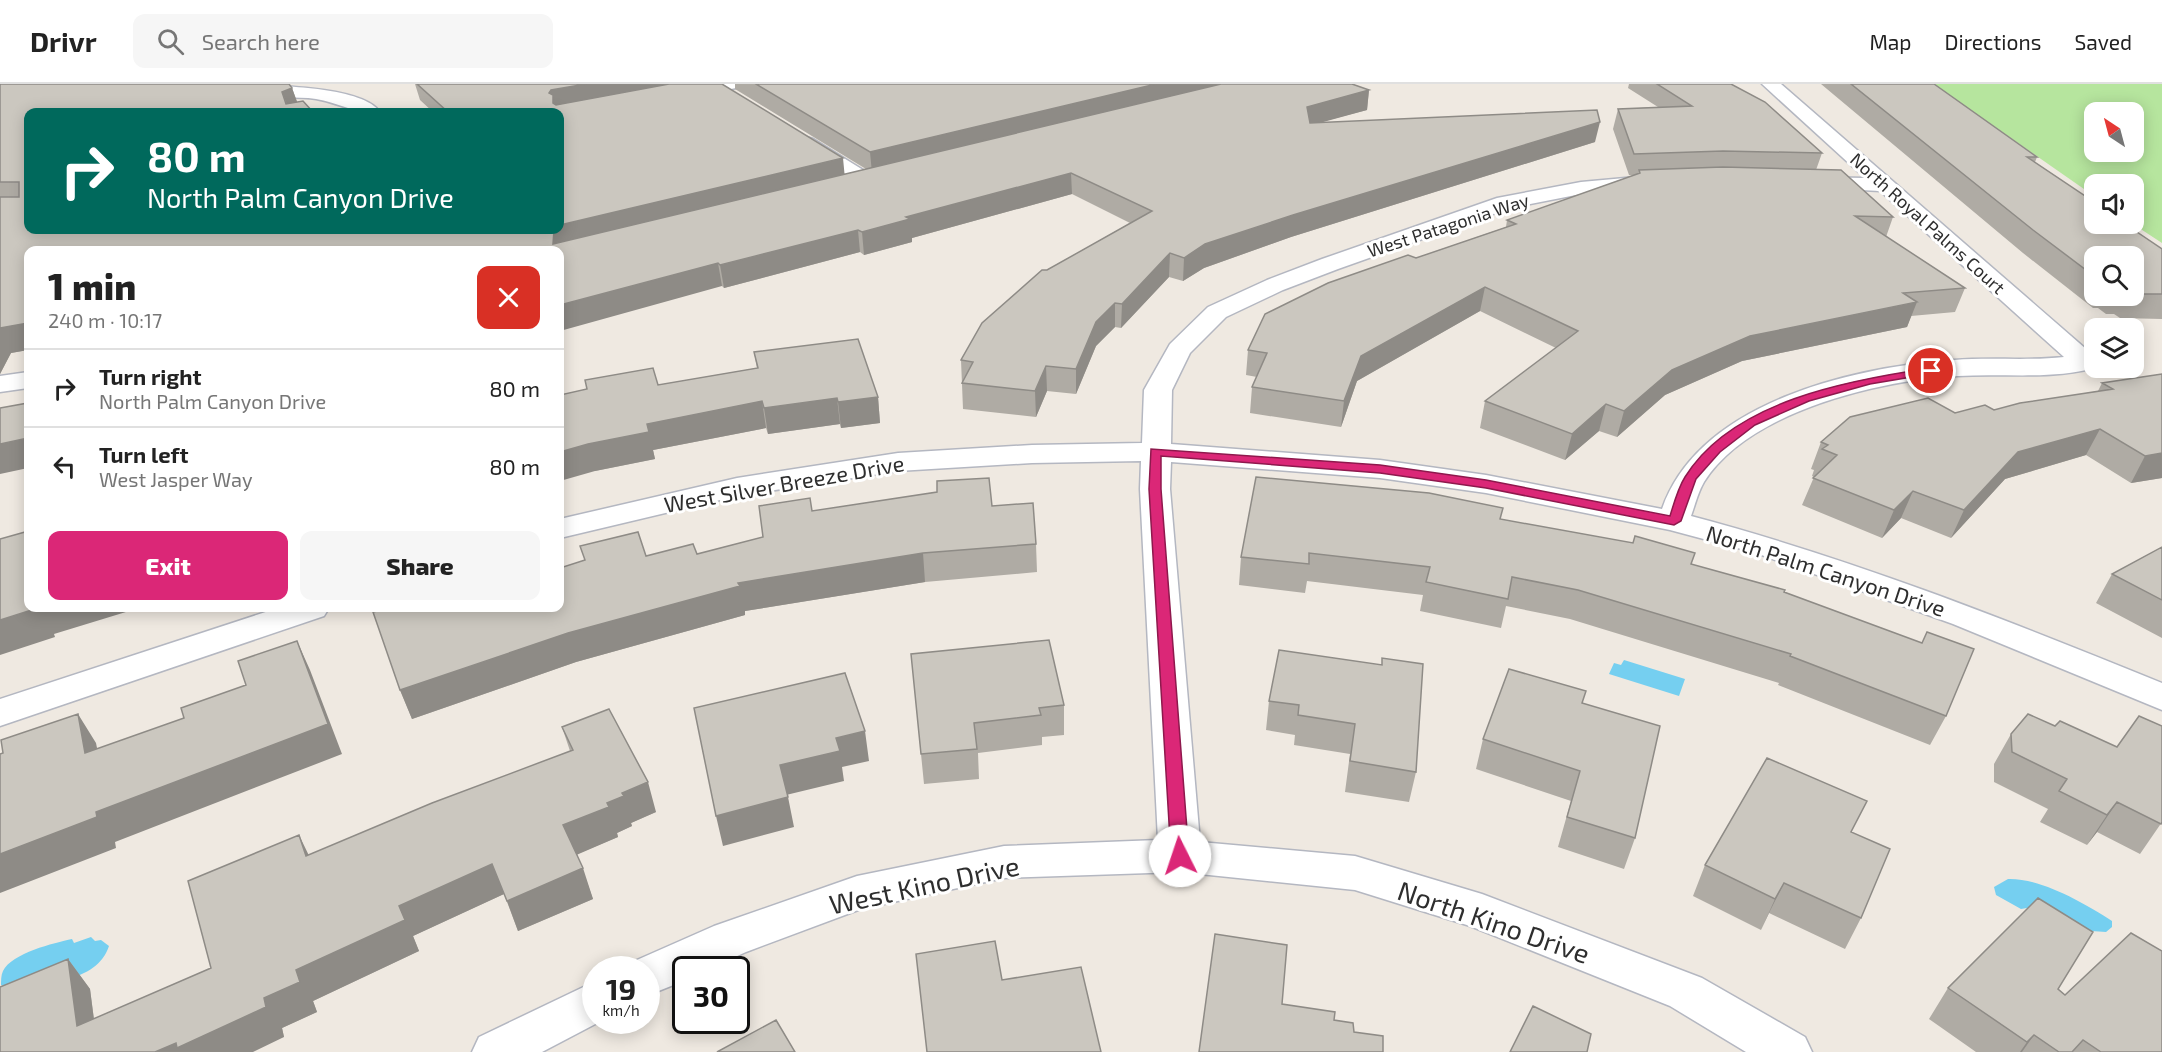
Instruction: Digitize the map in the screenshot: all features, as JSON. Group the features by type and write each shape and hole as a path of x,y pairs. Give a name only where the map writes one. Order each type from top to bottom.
{"street":[{"name":"North Royal Palms Court","path":"1674,521 1690,478 1715,449 1751,422 1805,399 1869,381 1952,368 2028,368 2085,362 1771,84"},
{"path":"231,90 299,92 339,98 364,108"},
{"path":"660,98 727,90"},
{"path":"792,134 869,182"},
{"path":"846,188 892,176"},
{"name":"West Patagonia Way","path":"1180,856 1155,489 1158,390 1179,350 1217,312 1275,285 1505,203 1581,188 1664,182"},
{"path":"1785,182 1886,184"},
{"path":"0,384 24,381"},
{"name":"North Palm Canyon Drive","path":"1155,452 1380,469 1486,484 1674,521 1767,546 1965,616 2162,698"},
{"name":"West Silver Breeze Drive","path":"564,527 737,487 898,462 1032,454 1155,452"},
{"path":"0,713 300,612"},
{"name":"West Kino Drive","path":"660,971 730,939 857,892 1004,862 1180,856"},
{"name":"North Kino Drive","path":"1180,856 1355,873 1482,912 1686,992 1788,1052"},
{"path":"496,1052 582,1008"}],"green space":[{"path":"1933,84 2162,84 2162,243 2144,231 2144,174 2084,174 2084,189"}],"water":[{"path":"1624,660 1685,679 1679,696 1609,674 1614,663 1621,665"},
{"path":"2008,879 2034,883 2062,893 2112,921 2112,927 2106,932 2077,930 2039,906 2021,909 1996,895 1994,887"},
{"path":"91,937 109,946 103,958 93,968 53,983 11,990 1,985 3,971 24,954 55,943 72,939 74,943"}],"building":[{"path":"0,84 289,84 292,88 282,92 286,104 303,101 309,108 24,108 24,234 554,234 553,244 1221,84 1352,84 1369,90 1307,107 1310,123 1597,110 1600,122 1293,215 1205,244 1184,258 1170,253 1122,304 1115,303 1096,322 1076,369 1046,366 1035,391 962,383 973,362 961,360 982,323 1042,270 1047,270 1152,211 1071,173 906,217 910,219 862,232 858,230 720,265 718,263 564,304 564,246 24,246 24,324 0,328 0,197 19,197 19,182 0,182"},
{"path":"417,84 586,84 551,90 549,93 553,95 553,103 556,105 669,84 722,84 843,158 564,224 564,108 444,108"},
{"path":"756,84 1156,84 870,152"},
{"path":"1657,84 1731,84 1765,102 1822,153 1723,151 1634,154 1618,109 1692,106"},
{"path":"1851,84 1934,84 2037,157 2027,157 2084,195 2084,234 2140,234 2162,249 2162,294 2144,294 2144,246 2084,246 2084,268"},
{"path":"1723,167 1841,170 1893,217 1855,216 1965,288 1903,293 1917,302 1750,336 1672,370 1624,411 1606,404 1572,434 1485,401 1578,331 1485,287 1361,356 1344,401 1252,387 1267,353 1248,350 1265,314 1328,283 1408,255 1416,258 1516,224 1507,220 1640,173 1639,170"},
{"path":"858,339 878,397 838,402 837,398 764,408 762,401 647,424 649,432 564,451 564,394 587,389 585,380 653,368 658,385 758,368 754,352"},
{"path":"2162,374 2162,453 2145,456 2100,429 2018,452 1964,510 1913,491 1894,510 1813,478 1837,455 1822,449 1828,445 1821,442 1850,417 1928,398 1955,413 1985,405 1994,410 2020,403 2113,389 2102,383"},
{"path":"24,404 24,439 0,444 0,408"},
{"path":"1256,477 1429,493 1503,508 1500,519 1633,543 1635,536 1695,553 1691,564 1785,590 1784,592 1922,643 1927,632 1974,649 1946,716 1790,656 1791,654 1578,590 1512,577 1508,599 1426,582 1430,567 1309,553 1309,564 1241,557"},
{"path":"989,478 992,506 1033,503 1036,544 923,553 738,583 740,586 568,633 400,690 373,612 564,612 564,567 585,560 580,546 638,532 646,556 693,544 697,554 763,537 759,506 810,498 812,511 937,492 937,481"},
{"path":"24,532 25,612 0,620 0,539"},
{"path":"2162,547 2162,600 2112,574"},
{"path":"1049,640 1064,705 1039,708 1041,715 974,723 977,749 921,754 911,654"},
{"path":"297,641 328,724 96,812 97,817 0,854 0,754 3,753 1,740 78,714 85,753 184,718 181,708 246,685 238,661"},
{"path":"1279,650 1382,665 1382,658 1423,664 1416,772 1350,761 1355,724 1298,715 1299,705 1269,701"},
{"path":"1509,669 1586,691 1582,703 1660,726 1635,838 1567,817 1580,771 1483,739"},
{"path":"845,673 865,731 836,738 840,751 780,765 788,797 716,816 694,708"},
{"path":"609,709 648,782 622,793 624,796 607,803 609,807 563,825 583,868 507,901 492,864 399,906 405,920 296,970 300,982 264,998 266,1007 177,1048 176,1043 155,1052 0,1052 0,987 68,959 77,1026 211,968 188,881 299,835 306,856 432,803 573,750 562,727"},
{"path":"2028,714 2055,726 2060,721 2117,747 2139,716 2162,726 2161,824 2117,802 2107,815 2059,791 2067,779 2012,752 2011,734"},
{"path":"1767,758 1867,801 1851,832 1890,849 1861,918 1784,883 1775,899 1705,865"},
{"path":"2038,898 2093,932 2058,989 2065,995 2131,933 2162,951 2162,1052 2101,1052 2083,1040 2072,1052 2059,1052 2034,1035 2027,1042 1948,988"},
{"path":"1215,934 1287,945 1282,1004 1335,1012 1334,1020 1353,1023 1354,1032 1383,1036 1383,1052 1199,1052"},
{"path":"995,941 1002,980 1081,967 1101,1052 927,1052 916,954"},
{"path":"1533,1006 1591,1034 1587,1052 1510,1052"},
{"path":"776,1020 795,1052 717,1052"}],"route":[{"path":"1180,856 1155,489 1155,452 1380,469 1486,484 1674,521 1690,478 1715,449 1751,422 1805,399 1869,381 1931,371"}]}
